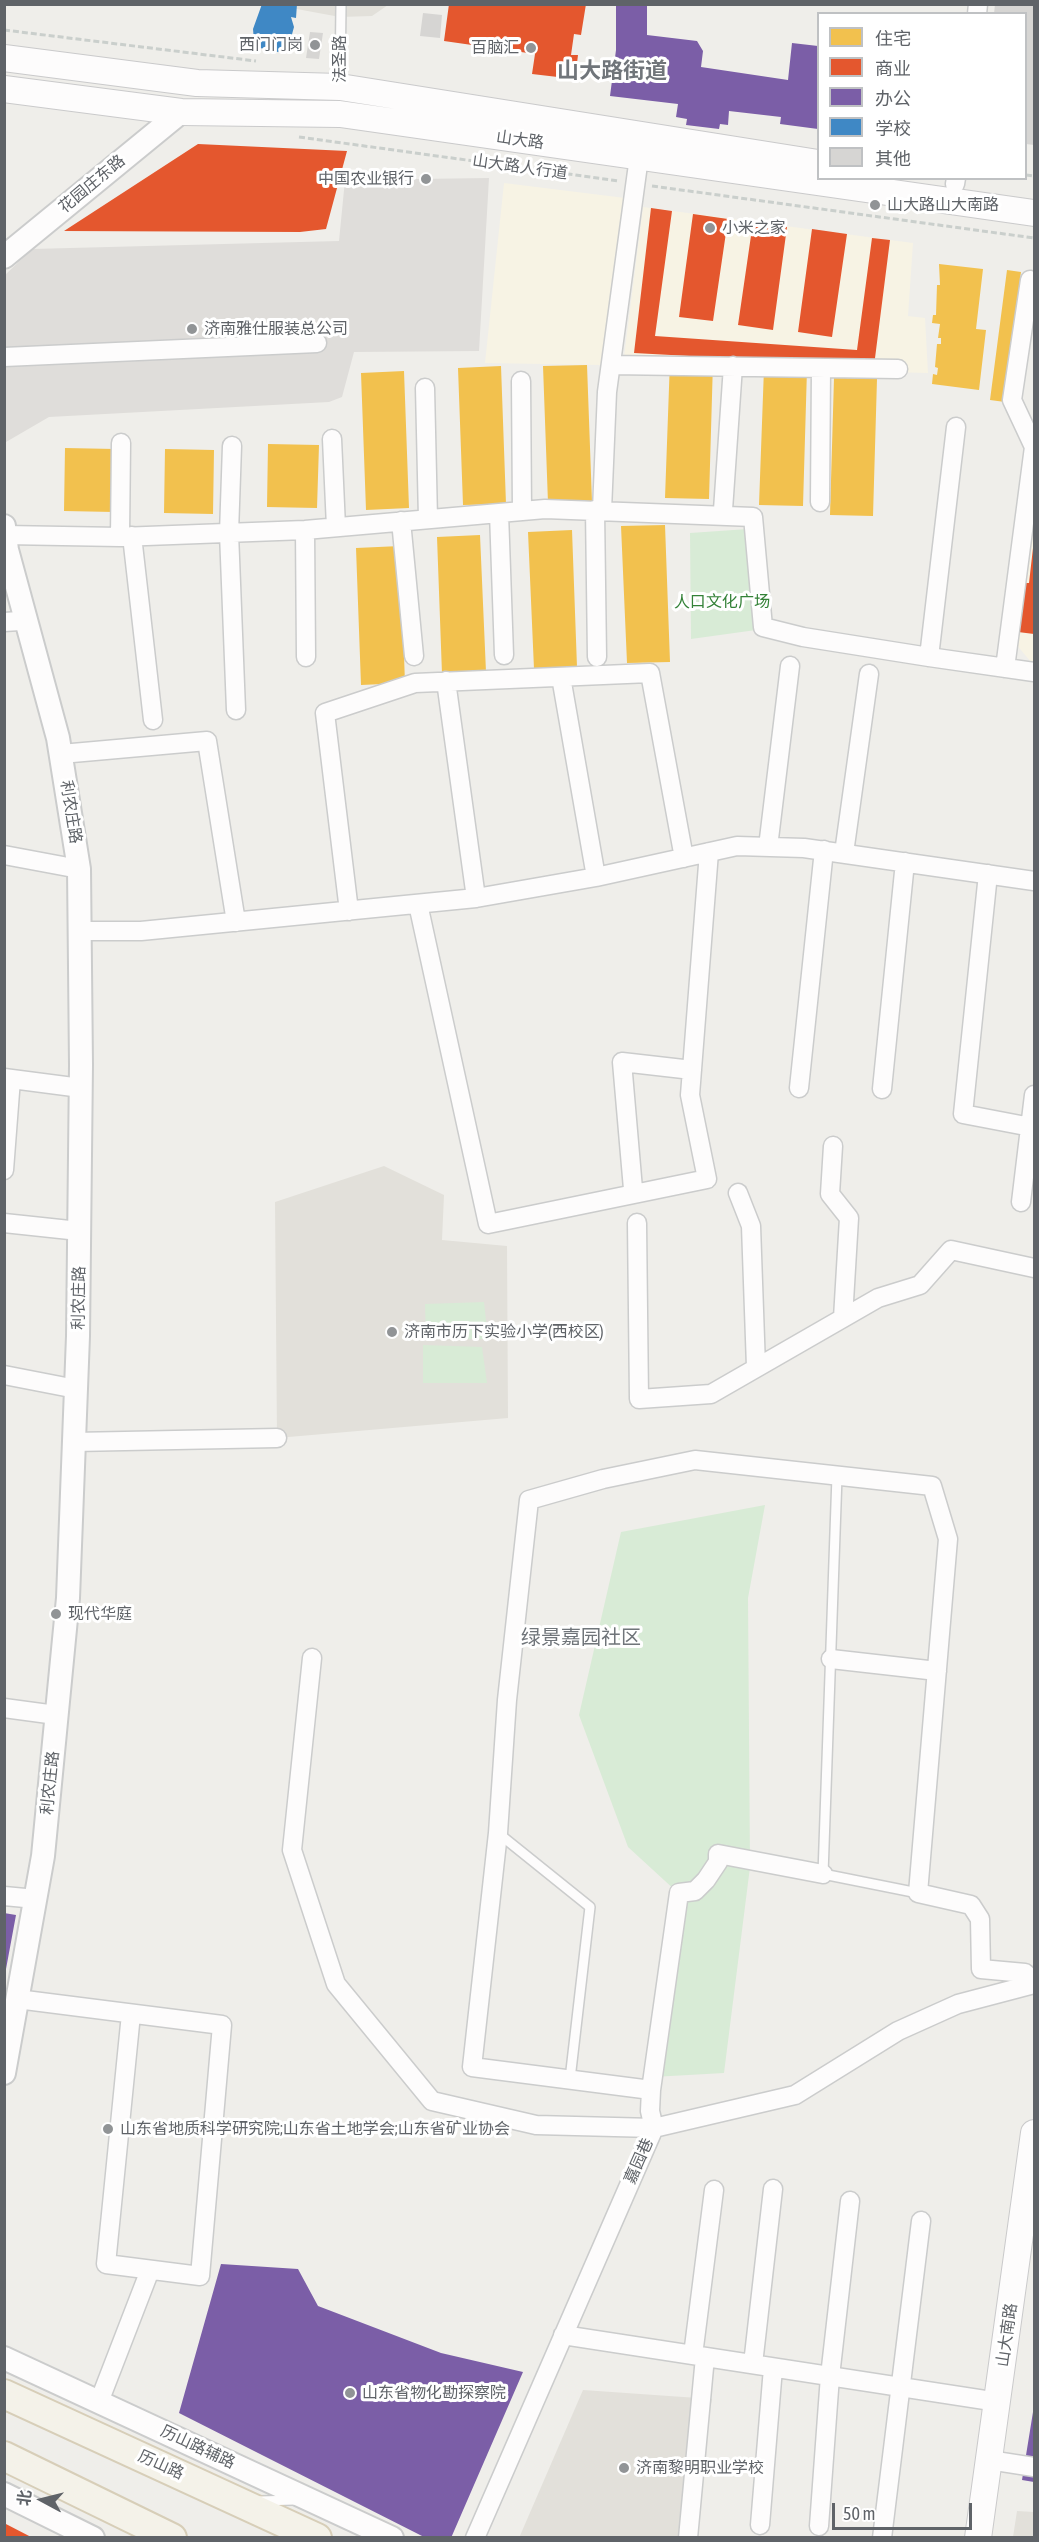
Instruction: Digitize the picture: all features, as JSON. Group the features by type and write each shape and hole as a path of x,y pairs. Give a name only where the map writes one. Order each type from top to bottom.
{"main road":[{"name":"山大路","path":"4,58 817,163"},
{"name":"山大路","path":"4,89 181,112 340,100 639,157 1035,213"},
{"path":"936,180 1035,196"},
{"name":"山大南路","path":"978,2538 1035,2133"},
{"name":"历山路","path":"4,2394 242,2501 317,2538"},
{"path":"4,2456 172,2538"}],"street":[{"name":"花园庄东路","path":"4,257 181,112"},
{"path":"597,657 598,510 607,392 639,157"},
{"path":"1005,668 1034,452 1034,447 1012,400 1030,280"},
{"path":"4,357 317,342"},
{"path":"611,365 898,369"},
{"path":"723,510 733,366"},
{"path":"820,501 821,368"},
{"path":"521,381 522,511"},
{"path":"425,388 428,519"},
{"path":"929,657 956,427"},
{"path":"332,439 336,527"},
{"path":"121,443 126,537 153,720"},
{"path":"232,446 229,533 236,710"},
{"path":"5,530 126,537 305,530 522,511 598,510 753,517 763,627 803,637 1035,672"},
{"path":"499,513 504,655"},
{"path":"401,521 414,656"},
{"name":"利农庄路","path":"4,2073 13,2006 36,1899 68,1598 76,1389 81,1088 79,869 61,754 7,550 5,530"},
{"path":"305,530 306,657"},
{"path":"768,847 790,666"},
{"path":"349,910 325,713 415,683 651,673 684,858"},
{"path":"844,853 869,674"},
{"path":"561,677 596,877"},
{"path":"446,681 476,898"},
{"path":"61,754 207,741 236,922"},
{"path":"80,931 141,931 476,898 596,877 737,846 824,850 1035,881"},
{"path":"799,1088 824,850"},
{"path":"418,904 488,1224 707,1179 690,1095 709,852"},
{"path":"4,855 79,869"},
{"path":"882,1089 905,862"},
{"path":"988,874 963,1114 1030,1127"},
{"path":"633,1190 622,1062 692,1070"},
{"path":"4,1170 8,1078 81,1088"},
{"path":"1021,1202 1035,1095"},
{"path":"833,1146 830,1194 849,1218 843,1318"},
{"path":"738,1193 751,1226 756,1367"},
{"path":"637,1222 639,1399 711,1394 878,1298 920,1285 951,1250 1035,1269"},
{"path":"4,1224 79,1231"},
{"path":"4,1375 76,1389"},
{"path":"74,1442 278,1438"},
{"path":"651,2090 471,2067 498,1833 507,1700 529,1500 603,1479 695,1460 932,1486 948,1539 918,1893 971,1905 980,1919 981,1969 1025,1973 1035,1983"},
{"path":"312,1658 292,1850 336,1984 432,2101 536,2125 654,2128 650,2111 651,2090 679,1893 694,1891 706,1880 718,1862 718,1854 823,1874"},
{"path":"831,1659 937,1671"},
{"path":"4,1708 56,1715"},
{"path":"4,1896 36,1899"},
{"name":"嘉园巷","path":"475,2538 654,2128 795,2095 898,2031 958,2004 1035,1983"},
{"path":"13,2006 130,2014 222,2025 200,2276 106,2264 130,2014"},
{"path":"753,2364 773,2189"},
{"path":"688,2538 699,2356 714,2190"},
{"path":"819,2526 830,2376 850,2201"},
{"path":"882,2538 921,2221"},
{"path":"99,2402 150,2270"},
{"path":"563,2335 998,2402"},
{"name":"历山路辅路","path":"4,2358 392,2538"},
{"path":"759,2525 773,2367"},
{"path":"989,2460 1035,2467"},
{"path":"4,2494 93,2538"}],"lane":[{"name":"法圣路","path":"340,100 341,4"},
{"path":"837,1476 823,1874 918,1893"},
{"path":"498,1833 590,1907 570,2079"},
{"path":"242,2501 311,2500"}],"path":[{"name":"山大路人行道","path":"287,135 1035,238"}],"shaded area":[{"path":"275,5 388,5 372,16 340,17"},
{"path":"489,178 479,351 354,352 342,397 329,402 49,417 6,442 4,276 32,249 339,241 345,180"},
{"path":"504,183 625,198 601,365 485,363"},
{"path":"643,207 913,243 908,316 925,318 928,373 623,365"},
{"path":"1034,460 1034,662 1031,662 1004,630"},
{"name":"济南市历下实验小学(西校区)","path":"384,1166 444,1195 442,1240 507,1246 508,1418 277,1438 275,1202"},
{"name":"济南黎明职业学校","path":"583,2390 712,2399 685,2537 519,2538"},
{"path":"1017,2511 1034,2512 1034,2537 1013,2537"}],"green space":[{"name":"人口文化广场","path":"748,529 756,630 691,639 690,533"},
{"path":"484,1302 488,1339 426,1339 425,1304"},
{"path":"423,1345 482,1347 487,1383 423,1383"},
{"path":"765,1505 748,1598 750,1867 724,2073 653,2077 677,1892 628,1847 579,1715 621,1532"}],"building: 住宅":[{"path":"939,264 983,269 976,329 986,330 979,390 932,384 933,374 937,375 938,368 935,367 937,344 941,344 941,338 938,338 940,324 932,323 933,315 936,315 937,285 940,285"},
{"path":"1007,270 1021,272 1005,402 990,400"},
{"path":"670,360 713,362 709,499 665,498"},
{"path":"587,365 592,502 548,503 543,366"},
{"path":"501,366 506,504 463,505 458,368"},
{"path":"764,368 807,369 803,506 759,505"},
{"path":"404,371 409,508 366,510 361,373"},
{"path":"834,378 877,379 873,516 830,515"},
{"path":"268,444 319,445 317,508 267,507"},
{"path":"65,448 115,449 114,512 64,511"},
{"path":"165,449 214,450 213,514 164,513"},
{"path":"665,525 670,662 627,663 621,526"},
{"path":"572,530 577,667 534,669 528,532"},
{"path":"480,535 486,672 442,674 437,537"},
{"path":"400,546 405,683 361,685 356,548"}],"building: 商业":[{"name":"百脑汇","path":"449,4 586,4 581,35 574,34 571,55 578,55 575,79 532,74 535,54 444,41"},
{"path":"198,144 347,151 326,229 300,232 64,231"},
{"path":"651,208 672,211 655,336 857,350 872,238 890,240 874,366 634,353"},
{"path":"693,214 728,219 713,321 679,317"},
{"path":"753,222 787,227 773,330 738,325"},
{"path":"812,229 847,234 832,337 798,332"},
{"path":"1033,548 1034,634 1018,632 1024,583 1029,583"},
{"path":"4,2523 33,2538 4,2538"}],"building: 办公":[{"path":"616,4 647,4 647,35 697,41 703,51 701,67 788,80 792,43 817,46 817,129 780,124 781,117 729,111 728,125 720,124 719,129 686,125 687,119 676,117 678,104 610,96 616,50"},
{"path":"4,1913 16,1915 6,1969 4,1969"},
{"name":"山东省物化勘探察院","path":"221,2264 298,2269 318,2306 441,2353 523,2372 451,2538 426,2538 179,2413"},
{"path":"1034,2412 1034,2482 1022,2480"}],"building: 学校":[{"path":"262,4 297,4 296,18 291,17 294,27 291,38 278,52 260,48 254,41 253,29"}],"building: 其他":[{"path":"995,4 1034,6 1034,145 1027,144 1027,12 994,12"},
{"path":"423,13 442,15 440,38 420,36"},
{"name":"西门门岗","path":"310,32 323,33 319,59 306,58"}],"place":[{"name":"西门门岗","path":"315,45"},
{"name":"百脑汇","path":"531,48"},
{"name":"中国农业银行","path":"426,179"},
{"name":"山大路山大南路","path":"875,205"},
{"name":"小米之家","path":"710,228"},
{"name":"济南雅仕服装总公司","path":"192,329"},
{"name":"济南市历下实验小学(西校区)","path":"392,1332"},
{"name":"现代华庭","path":"56,1614"},
{"name":"山东省地质科学研究院;山东省土地学会;山东省矿业协会","path":"108,2129"},
{"name":"山东省物化勘探察院","path":"350,2393"},
{"name":"济南黎明职业学校","path":"624,2468"}],"district":[{"name":"山大路街道","path":"612,71"},
{"name":"绿景嘉园社区","path":"581,1638"}]}
